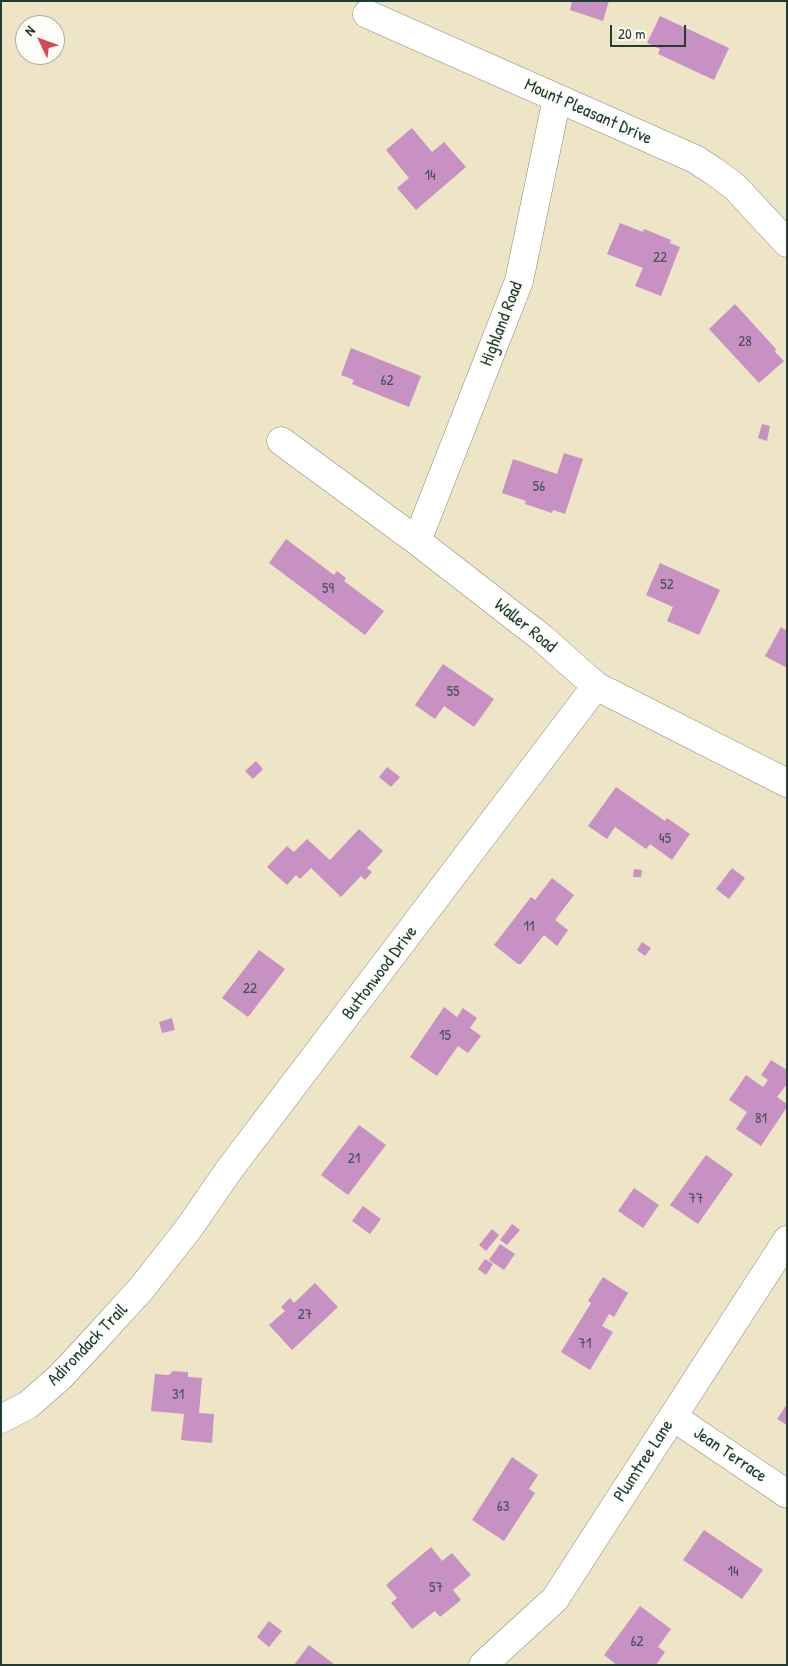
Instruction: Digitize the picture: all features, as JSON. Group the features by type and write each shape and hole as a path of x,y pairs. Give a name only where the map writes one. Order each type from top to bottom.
{"street":[{"name":"Mount Pleasant Drive","path":"367,14 695,159 735,188 787,243"},
{"name":"Highland Road","path":"417,541 519,281 557,98"},
{"name":"Waller Road","path":"280,441 417,541 542,638 596,686 787,783"},
{"name":"Buttonwood Drive","path":"163,1258 188,1228 229,1170 596,686"},
{"name":"Plumtree Lane","path":"482,1665 555,1598 787,1240"},
{"name":"Adirondack Trail","path":"1,1419 28,1405 60,1377 141,1289 163,1258"},
{"name":"Jean Terrace","path":"673,1417 787,1494"}],"building":[{"path":"572,1 609,1 603,21 570,10"},
{"path":"660,16 729,48 714,80 658,54 660,49 647,43"},
{"path":"412,128 432,152 444,142 466,167 416,210 397,188 409,178 386,150"},
{"path":"620,223 643,232 644,229 671,240 670,243 680,247 661,296 635,286 643,268 607,254"},
{"path":"735,304 776,349 775,352 784,361 759,383 709,329"},
{"path":"351,348 421,376 409,407 352,384 354,380 341,375"},
{"path":"762,424 770,426 767,441 758,438"},
{"path":"564,453 583,459 565,514 553,510 552,513 525,504 526,501 502,493 513,459 557,474"},
{"path":"286,539 334,575 337,571 346,578 344,581 384,611 365,635 269,563"},
{"path":"660,563 720,590 699,635 667,621 673,607 646,595"},
{"path":"781,627 787,631 787,668 765,656"},
{"path":"443,664 494,699 474,727 444,706 435,719 415,705"},
{"path":"256,761 263,769 253,779 245,771"},
{"path":"387,767 400,777 391,787 379,777"},
{"path":"616,787 665,821 667,818 690,834 672,860 650,844 646,849 615,827 607,839 588,826"},
{"path":"359,829 383,851 367,868 372,872 365,880 361,876 341,897 311,868 300,879 296,875 287,885 267,867 287,846 294,852 307,839 330,860"},
{"path":"732,868 745,878 729,899 716,889"},
{"path":"634,869 642,870 641,877 633,877"},
{"path":"552,878 574,895 555,920 568,930 557,946 544,935 521,964 518,964 494,945 531,897 535,900"},
{"path":"642,942 651,948 645,956 637,950"},
{"path":"259,950 285,969 248,1017 222,998"},
{"path":"444,1007 457,1017 463,1008 477,1018 470,1028 481,1036 468,1053 458,1046 437,1076 410,1057"},
{"path":"172,1018 175,1030 162,1033 159,1022"},
{"path":"771,1060 787,1070 787,1084 777,1097 787,1104 787,1107 761,1146 736,1129 747,1112 729,1100 746,1075 763,1087 768,1080 761,1075"},
{"path":"359,1125 386,1145 348,1195 321,1175"},
{"path":"706,1155 733,1174 698,1224 670,1205"},
{"path":"634,1188 659,1205 643,1228 618,1211"},
{"path":"363,1206 381,1219 370,1234 352,1221"},
{"path":"512,1224 520,1230 507,1245 500,1240"},
{"path":"492,1229 499,1235 486,1251 479,1245"},
{"path":"500,1244 515,1254 504,1270 489,1260"},
{"path":"485,1259 493,1264 486,1275 478,1269"},
{"path":"603,1277 628,1293 614,1317 609,1314 602,1326 613,1332 590,1370 561,1352 591,1303 588,1301"},
{"path":"315,1283 338,1307 292,1350 269,1325 285,1311 281,1307 290,1298 294,1303"},
{"path":"173,1371 188,1372 188,1377 202,1378 199,1413 214,1414 212,1443 181,1440 184,1414 151,1411 155,1374 169,1375"},
{"path":"787,1404 787,1425 777,1419"},
{"path":"512,1457 538,1475 529,1489 535,1493 504,1541 472,1520"},
{"path":"704,1530 763,1570 742,1599 683,1560"},
{"path":"431,1547 442,1561 452,1553 471,1575 453,1590 461,1600 440,1617 435,1611 412,1629 391,1603 397,1598 386,1585"},
{"path":"640,1606 671,1629 658,1647 665,1652 656,1665 617,1665 604,1655"},
{"path":"269,1621 282,1631 269,1647 257,1637"},
{"path":"309,1645 335,1665 294,1665"}]}
